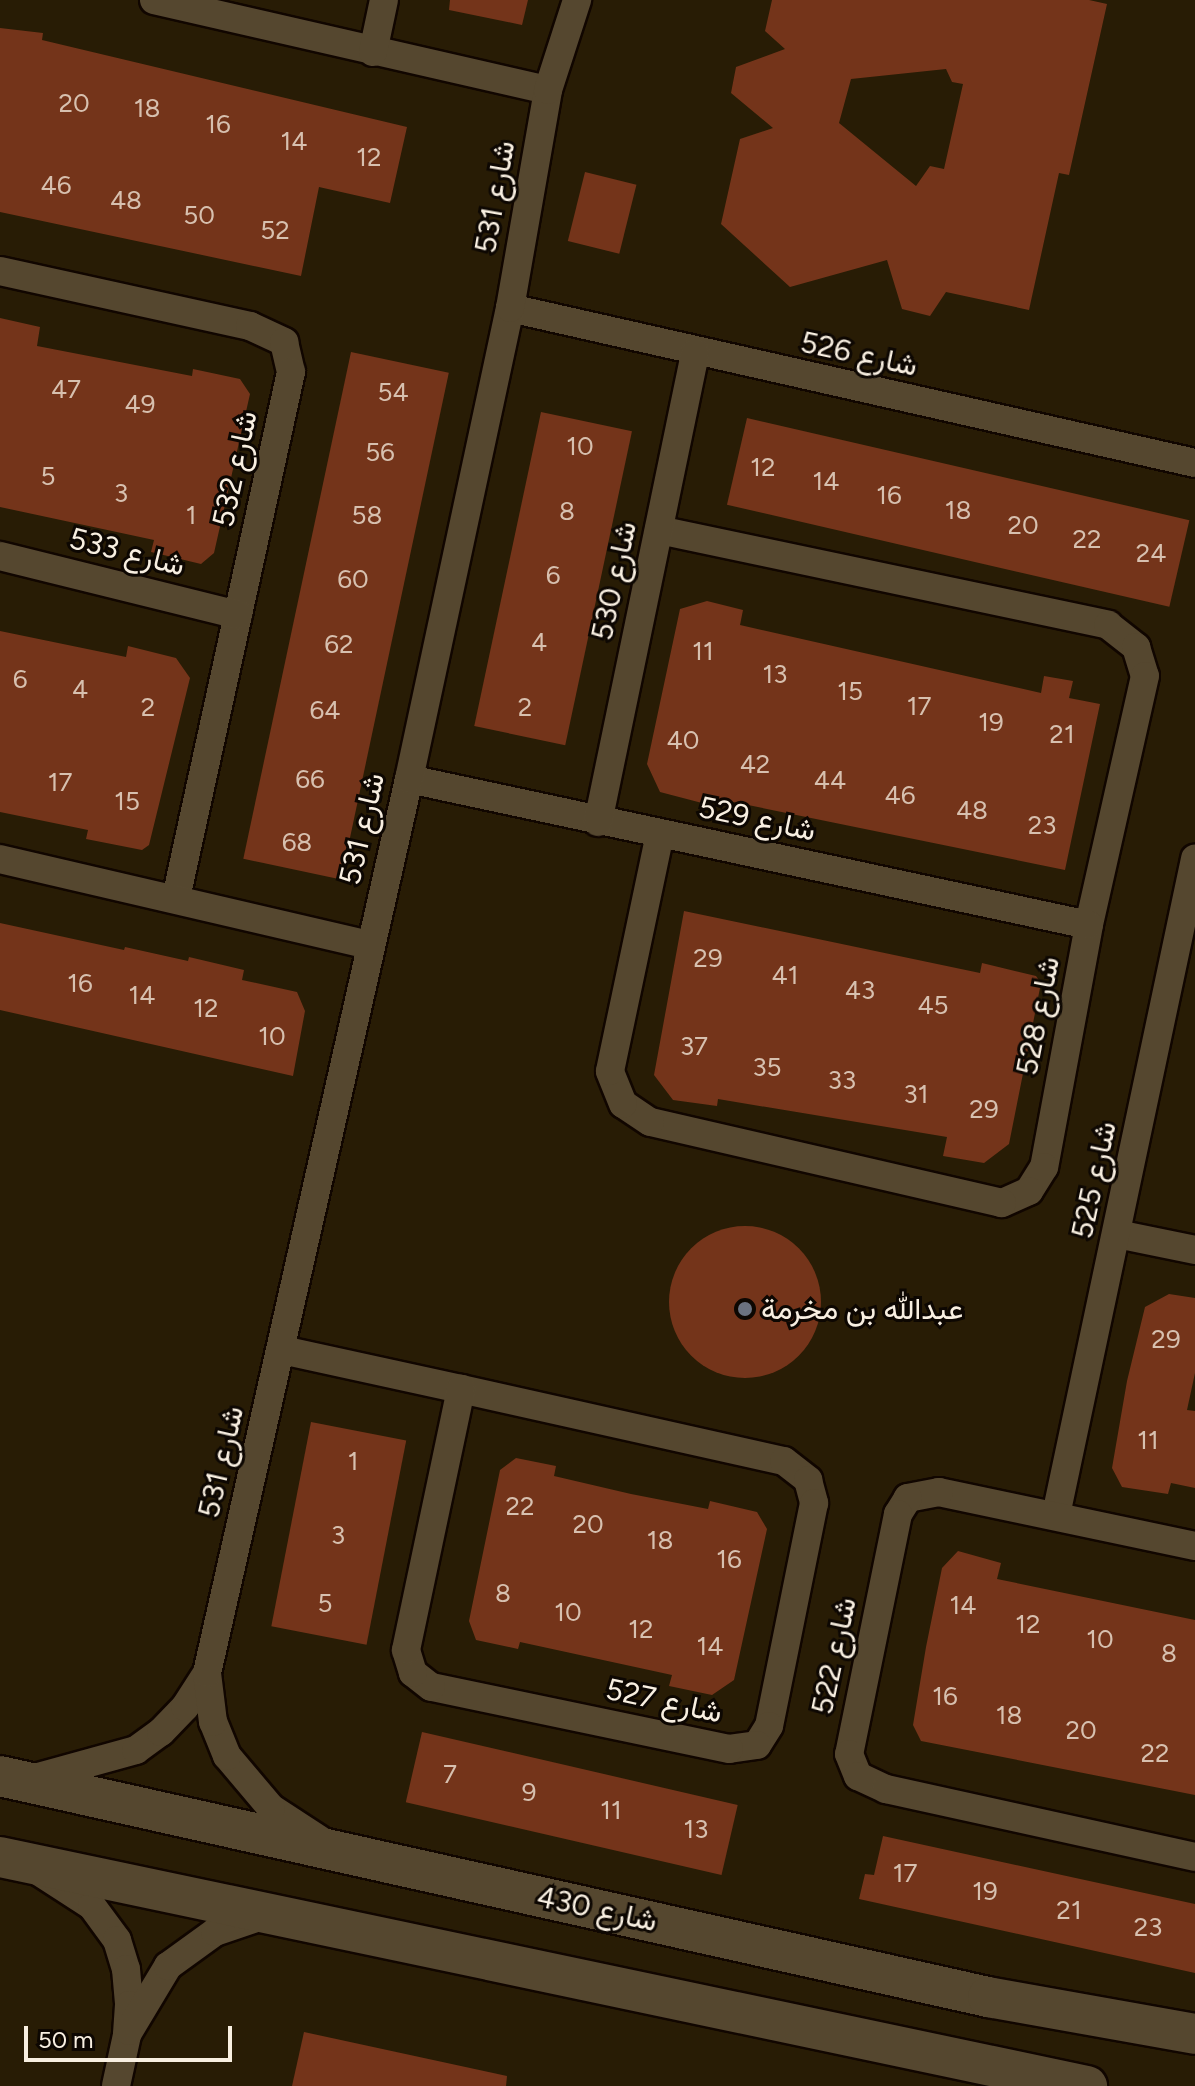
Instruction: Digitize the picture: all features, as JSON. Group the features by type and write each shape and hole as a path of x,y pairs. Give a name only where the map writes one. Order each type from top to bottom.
{"street":[{"path":"154,0 548,90"},
{"path":"373,52 384,0"},
{"name":"شارع 531","path":"11,1778 94,1764 136,1750 161,1732 185,1707 207,1673 409,779 510,308 548,90 577,0"},
{"name":"شارع 532","path":"0,271 250,326 284,342 291,372 176,898"},
{"name":"شارع 526","path":"510,308 695,353 1195,463"},
{"name":"شارع 530","path":"598,822 695,353"},
{"name":"شارع 528","path":"659,530 1108,625 1136,647 1145,676 1089,925 1044,1167 1029,1191 1002,1203 650,1122 623,1104 610,1071 660,833"},
{"name":"شارع 533","path":"0,556 238,615"},
{"name":"شارع 529","path":"409,779 1089,925"},
{"path":"0,859 370,945"},
{"name":"شارع 525","path":"1056,1515 1117,1234 1186,952 1195,859"},
{"path":"1117,1234 1195,1250"},
{"name":"شارع 527","path":"282,1350 461,1389 784,1461 808,1480 814,1503 769,1726 757,1745 729,1749 463,1694 431,1687 413,1673 406,1650 461,1389"},
{"name":"شارع 522","path":"1195,1546 939,1492 908,1498 898,1514 849,1754 858,1776 886,1789 1195,1857"},
{"name":"شارع 531","path":"207,1673 213,1722 227,1756 271,1808 333,1848"},
{"name":"شارع 430","path":"11,1778 988,1997 1195,2034"},
{"path":"13,1860 1087,2086"},
{"path":"13,1860 92,1906 117,1940 126,1969 127,2035 116,2086"},
{"path":"127,2035 168,1966 215,1932 268,1914"}],"building":[{"path":"450,0 528,0 522,25 449,10"},
{"path":"772,0 1089,0 1107,4 1069,175 1059,173 1029,310 946,292 930,316 902,309 887,260 790,287 721,224 740,139 773,128 731,93 736,67 785,49 765,31","holes":["946,69 952,82 963,84 944,169 930,166 916,186 839,123 851,79"]},
{"path":"0,28 43,33 42,40 407,127 390,203 319,187 301,276 0,212"},
{"path":"585,172 636,185 619,254 568,241"},
{"path":"0,318 40,327 37,346 192,376 193,369 240,379 250,394 214,553 201,564 151,552 154,540 0,507"},
{"path":"351,352 449,373 341,879 243,859"},
{"path":"541,412 632,431 565,745 474,726"},
{"path":"747,418 1189,520 1169,607 727,505"},
{"path":"707,601 743,610 740,625 1041,693 1044,676 1073,681 1069,698 1100,704 1065,870 704,796 702,803 660,792 647,764 680,609"},
{"path":"0,631 126,657 128,646 176,658 190,678 149,845 142,850 86,839 88,830 0,812"},
{"path":"684,911 980,973 982,963 1036,976 1041,983 1009,1144 984,1163 943,1156 947,1137 718,1099 717,1106 673,1100 654,1075"},
{"path":"0,923 124,950 125,947 188,961 189,957 244,970 242,980 297,992 305,1011 293,1076 0,1010"},
{"name":"عبدالله بن مخرمة","path":"745,1226 774,1232 799,1248 815,1273 821,1302 815,1331 799,1356 774,1372 745,1378 716,1372 691,1356 675,1331 669,1302 675,1273 691,1248 716,1232"},
{"path":"1169,1294 1195,1298 1195,1373 1187,1410 1195,1411 1195,1488 1171,1483 1168,1494 1122,1487 1112,1468 1127,1381 1145,1307"},
{"path":"311,1422 406,1441 367,1645 271,1626"},
{"path":"516,1458 556,1466 554,1476 631,1494 708,1509 710,1501 757,1512 767,1529 734,1680 712,1695 669,1686 672,1675 520,1642 518,1649 476,1640 469,1621 500,1470"},
{"path":"958,1551 1001,1563 997,1579 1195,1620 1195,1795 921,1741 913,1725 926,1647 942,1568"},
{"path":"422,1732 738,1805 721,1875 406,1802"},
{"path":"883,1836 1195,1904 1195,1973 859,1899 865,1874 874,1875"},
{"path":"304,2032 507,2076 506,2086 292,2086"}],"place":[{"name":"عبدالله بن مخرمة","path":"745,1309"}]}
